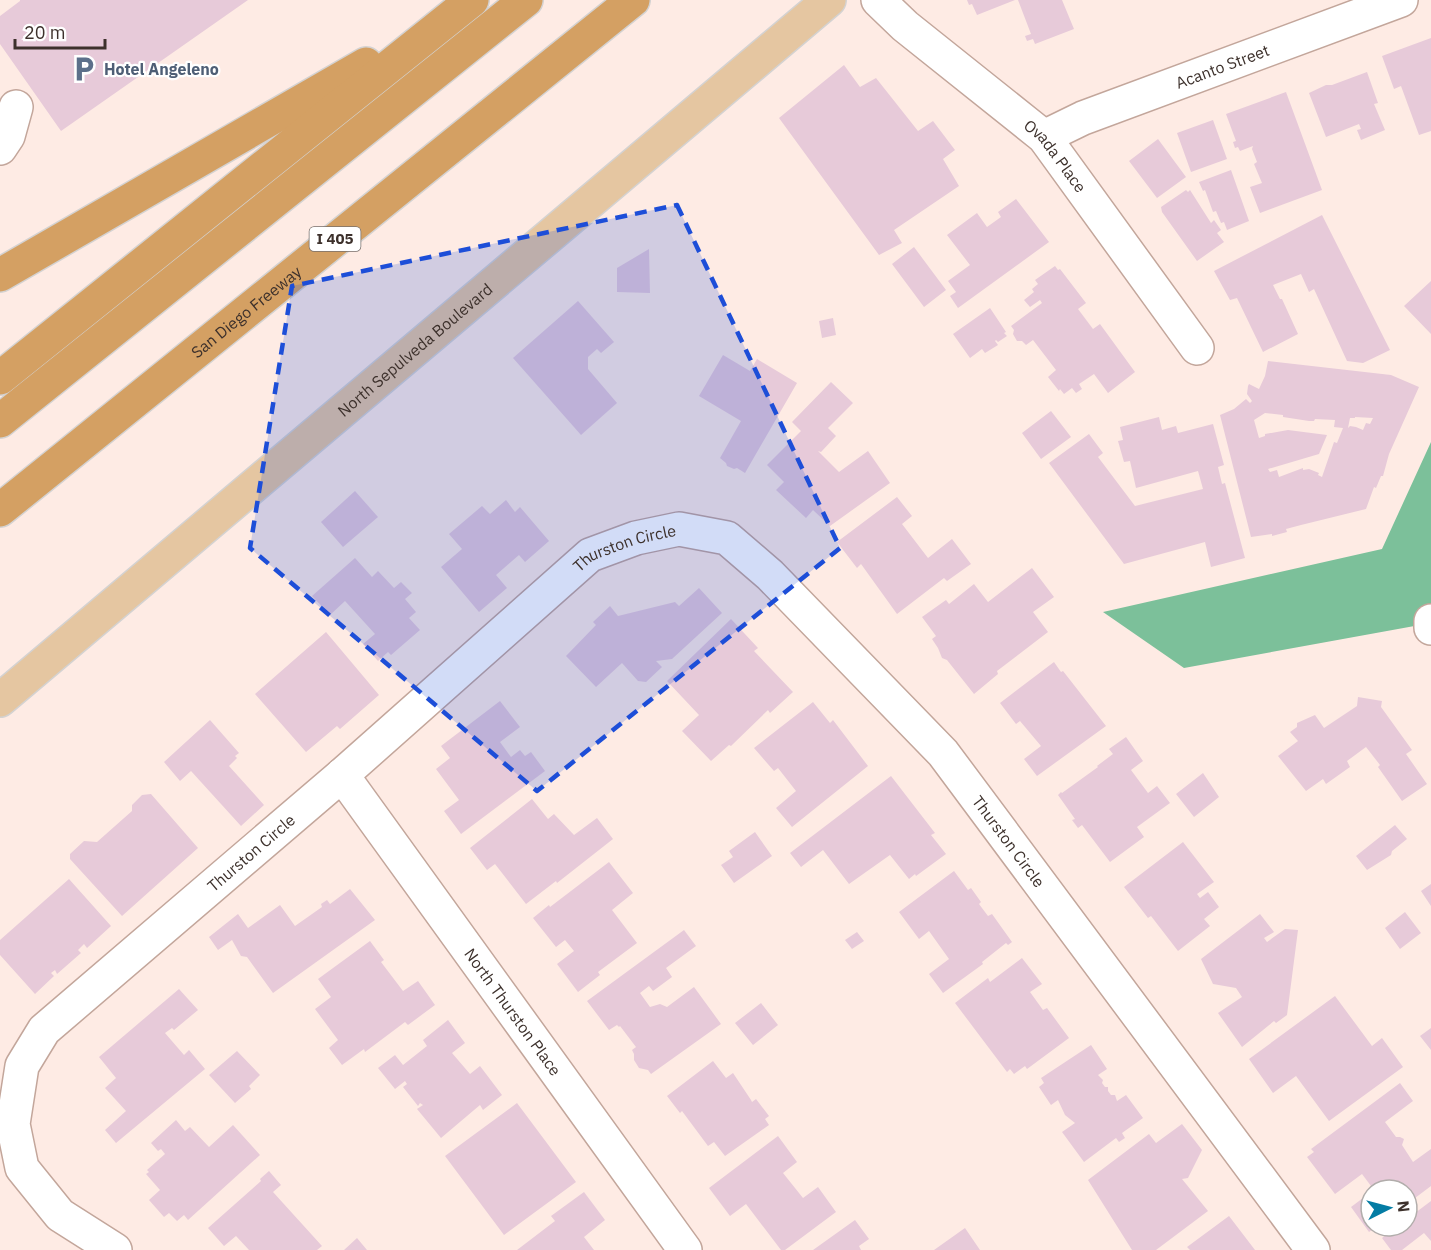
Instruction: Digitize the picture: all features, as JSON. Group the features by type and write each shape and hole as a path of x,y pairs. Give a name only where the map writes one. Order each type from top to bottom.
{"highway":[{"path":"0,421 526,0"},
{"name":"San Diego Freeway","path":"0,510 633,0"},
{"path":"0,275 467,4"},
{"path":"0,378 467,4"},
{"path":"0,521 38,479"}],"main road":[{"name":"North Sepulveda Boulevard","path":"0,700 829,0"}],"street":[{"name":"Ovada Place","path":"878,0 906,26 1044,137 1197,348"},
{"name":"Acanto Street","path":"1044,137 1083,118 1401,0"},
{"path":"0,148 8,136 16,107"},
{"name":"Thurston Circle","path":"115,1250 60,1215 22,1168 13,1124 22,1066 44,1030 342,775 590,555 636,538 679,529 727,538 770,575 944,753 1312,1250"},
{"path":"1431,621 1431,628"},
{"name":"North Thurston Place","path":"342,775 685,1250"}],"highlighted area":[{"path":"677,205 840,548 537,791 250,548 292,286"}],"green space":[{"path":"1431,442 1431,623 1184,668 1103,612 1382,549"}],"building":[{"name":"Hotel Angeleno","path":"20,0 248,0 61,131 0,44 0,16"},
{"path":"967,0 1015,0 977,15 972,4 969,5"},
{"path":"1018,0 1062,0 1074,29 1035,44 1033,39 1027,41 1025,36 1031,34"},
{"path":"1431,38 1431,131 1419,135 1401,86 1394,89 1382,56"},
{"path":"844,65 860,87 876,78 918,131 933,121 955,150 943,159 959,186 894,230 902,243 879,255 779,118"},
{"path":"1367,72 1378,103 1374,104 1385,130 1361,140 1357,130 1361,129 1359,124 1326,137 1309,93"},
{"path":"1286,92 1322,190 1260,213 1250,187 1262,183 1254,164 1257,162 1253,146 1240,151 1238,147 1235,148 1233,142 1236,141 1226,114"},
{"path":"1213,120 1227,159 1191,172 1177,133"},
{"path":"1158,139 1186,177 1157,198 1129,161"},
{"path":"1231,170 1249,221 1227,230 1216,211 1213,212 1205,190 1203,191 1199,182"},
{"path":"1186,190 1188,192 1190,190 1211,223 1214,220 1221,230 1217,233 1224,242 1197,261 1162,212 1161,207"},
{"path":"1016,199 1049,242 958,308 950,296 956,292 948,281 970,265 947,235 977,213 987,227 1001,217 998,212"},
{"path":"1322,215 1390,350 1363,363 1347,361 1314,289 1309,292 1301,274 1273,285 1298,334 1263,352 1237,298 1230,300 1214,271"},
{"path":"914,247 946,290 924,307 892,264"},
{"path":"649,249 650,293 617,292 617,268"},
{"path":"1055,266 1058,270 1060,269 1086,303 1078,309 1093,329 1100,324 1135,372 1108,393 1094,374 1079,384 1082,389 1076,393 1072,388 1064,394 1060,389 1059,391 1048,377 1056,370 1033,340 1026,345 1022,341 1017,341 1013,334 1014,330 1011,326 1042,303 1040,300 1030,307 1024,300 1034,292 1032,289 1038,284 1035,280"},
{"path":"1431,281 1431,334 1404,306"},
{"path":"578,301 614,342 601,353 597,349 588,357 588,369 617,403 581,435 513,358"},
{"path":"990,308 1007,336 998,342 996,340 998,345 985,353 982,349 970,358 953,334"},
{"path":"833,318 836,335 822,338 819,321"},
{"path":"723,355 750,371 757,359 797,383 745,473 727,466 720,458 741,421 699,396"},
{"path":"1268,361 1391,375 1419,387 1389,454 1383,476 1376,488 1374,487 1366,509 1286,529 1287,532 1272,536 1272,534 1251,537 1220,415 1234,409 1246,399 1250,403 1252,401 1247,394 1249,384 1259,389","holes":["1265,413 1309,421 1335,420 1334,427 1343,428 1337,443 1334,442 1322,477 1318,475 1319,473 1309,469 1303,470 1303,468 1279,477 1277,470 1270,472 1268,469 1319,454 1327,435 1288,430 1265,434 1259,438 1254,420","1350,418 1373,418 1370,424 1366,423 1363,430 1350,426 1348,428"]},
{"path":"831,382 853,403 828,428 836,436 821,452 818,451 839,472 868,451 890,483 830,526 813,510 806,518 776,490 784,482 767,465 801,431 792,422"},
{"path":"1051,411 1071,437 1041,459 1022,433"},
{"path":"1159,417 1162,430 1176,426 1178,433 1213,424 1224,465 1218,467 1222,484 1225,483 1245,558 1211,567 1205,542 1124,564 1049,463 1089,434 1103,453 1098,457 1135,506 1203,489 1198,471 1136,488 1130,461 1124,462 1118,441 1123,440 1120,427"},
{"path":"355,491 378,517 343,547 321,522"},
{"path":"897,497 912,516 902,524 928,558 952,539 971,564 947,581 944,578 897,614 861,564 857,568 837,542"},
{"path":"506,500 515,512 520,507 549,541 525,562 519,555 496,575 507,588 479,612 441,567 462,549 449,534 482,506 490,514"},
{"path":"355,558 372,577 378,571 394,588 401,582 412,593 405,599 416,612 409,618 420,630 391,655 388,652 378,661 363,644 375,634 345,601 330,615 312,596"},
{"path":"1032,568 1054,597 1033,612 1048,632 997,671 998,674 974,694 947,660 942,658 932,639 936,636 922,617 946,600 949,604 974,584 988,602"},
{"path":"699,588 722,613 672,659 656,661 662,667 646,682 638,681 622,663 596,687 566,656 596,625 593,622 610,606 618,616 675,602 679,606"},
{"path":"731,619 758,648 754,651 793,692 770,713 768,710 731,746 729,745 711,761 682,731 699,715 667,681"},
{"path":"326,632 379,695 340,729 337,726 306,752 255,694"},
{"path":"1054,662 1106,726 1037,776 1024,759 1041,746 1020,721 1016,724 1000,703"},
{"path":"1358,697 1382,701 1381,707 1412,750 1406,754 1427,784 1402,801 1366,747 1347,761 1350,767 1326,784 1323,779 1306,791 1278,756 1298,741 1290,732 1297,727 1297,723 1315,715 1324,728 1357,706"},
{"path":"500,701 520,727 500,742 511,757 520,750 525,756 531,752 545,771 461,834 444,811 459,800 436,769 450,758 441,746"},
{"path":"813,702 830,723 833,720 868,766 792,827 776,808 796,791 778,768 774,771 754,748"},
{"path":"210,720 239,753 229,766 264,805 241,826 191,771 180,781 164,762"},
{"path":"1126,737 1143,761 1131,770 1148,793 1157,786 1170,803 1137,827 1144,837 1110,862 1082,825 1078,828 1072,820 1075,819 1058,795 1098,767 1113,754 1109,749"},
{"path":"1203,773 1219,797 1194,817 1176,794"},
{"path":"891,776 935,833 931,835 946,854 909,879 890,855 849,884 823,850 801,867 790,853"},
{"path":"151,794 198,848 122,916 70,859 70,854 84,841 97,842 132,811 132,805 142,795"},
{"path":"532,799 548,819 554,814 574,835 597,818 613,839 526,904 495,864 487,870 470,848"},
{"path":"1395,825 1407,839 1392,851 1391,855 1367,870 1356,856"},
{"path":"755,832 772,856 734,883 721,865 733,857 729,851"},
{"path":"1183,842 1214,882 1197,894 1200,898 1208,892 1219,907 1204,919 1210,926 1178,951 1151,916 1148,918 1124,887"},
{"path":"609,862 633,893 612,910 637,943 598,972 600,975 578,992 557,964 574,951 565,940 556,947 533,918"},
{"path":"954,871 968,890 971,888 988,916 992,914 1012,942 1008,945 1006,943 982,962 983,964 943,993 929,974 949,959 929,931 919,939 899,912"},
{"path":"69,879 111,926 87,948 84,944 78,950 81,953 57,974 55,970 51,973 54,976 35,994 0,955 0,940"},
{"path":"1431,884 1431,906 1421,891"},
{"path":"350,889 375,920 273,993 247,957 241,956 232,940 218,950 209,937 238,914 248,928 280,905 295,926 322,907 321,904 327,900 330,904"},
{"path":"1405,912 1421,933 1400,949 1385,928"},
{"path":"1260,914 1274,932 1264,938 1267,942 1285,929 1298,930 1287,1015 1276,1023 1274,1021 1242,1047 1218,1013 1242,997 1236,988 1213,984 1201,959"},
{"path":"684,930 696,946 666,968 672,977 653,991 649,986 640,993 650,1007 660,1004 667,1007 694,987 721,1024 651,1074 648,1070 639,1068 632,1050 636,1047 620,1026 617,1025 609,1030 587,1001"},
{"path":"857,932 864,941 852,949 845,940"},
{"path":"370,941 384,960 381,962 403,991 418,981 435,1005 408,1025 405,1022 365,1052 364,1049 342,1065 329,1048 338,1040 315,1009 331,997 318,979"},
{"path":"1022,958 1042,984 1030,992 1043,1010 1047,1008 1069,1038 1027,1069 1025,1066 1014,1074 1010,1069 1007,1072 955,1003 988,978 990,982"},
{"path":"179,989 198,1010 174,1030 172,1028 165,1033 184,1055 189,1050 205,1069 116,1143 105,1130 126,1111 105,1088 116,1078 99,1057"},
{"path":"1335,996 1372,1046 1382,1038 1403,1067 1329,1121 1296,1076 1273,1093 1249,1059"},
{"path":"761,1003 778,1025 753,1045 735,1023"},
{"path":"448,1020 465,1043 452,1053 470,1074 480,1066 502,1095 483,1110 480,1105 441,1138 417,1109 423,1105 420,1103 418,1106 403,1087 407,1084 405,1081 395,1089 378,1068 395,1055 403,1065 427,1046 423,1040"},
{"path":"1431,1028 1431,1050 1420,1036"},
{"path":"1091,1045 1107,1069 1098,1075 1103,1080 1102,1083 1108,1087 1111,1095 1115,1095 1117,1101 1126,1095 1143,1118 1122,1133 1125,1138 1119,1142 1116,1138 1084,1162 1062,1132 1075,1123 1065,1115 1058,1100 1051,1105 1039,1087 1044,1083 1041,1078"},
{"path":"237,1051 260,1075 249,1086 251,1089 235,1103 209,1075"},
{"path":"713,1061 726,1078 733,1073 752,1102 756,1099 769,1116 765,1119 769,1125 725,1156 714,1142 708,1146 682,1111 680,1113 667,1096"},
{"path":"1400,1083 1413,1101 1385,1122 1396,1137 1404,1139 1402,1145 1413,1162 1431,1149 1431,1186 1419,1195 1419,1178 1365,1178 1362,1174 1335,1194 1307,1157 1314,1152 1311,1149"},
{"path":"517,1103 576,1182 504,1235 445,1156"},
{"path":"176,1120 185,1131 190,1127 209,1147 233,1125 260,1155 188,1220 184,1215 177,1221 169,1213 164,1217 149,1200 160,1190 146,1174 149,1172 147,1170 165,1154 161,1149 158,1151 151,1143"},
{"path":"1182,1124 1202,1150 1188,1178 1182,1179 1208,1211 1156,1250 1132,1250 1088,1180 1149,1134 1156,1143"},
{"path":"778,1136 797,1162 783,1173 803,1198 818,1187 836,1212 785,1250 781,1250 746,1204 730,1216 709,1188"},
{"path":"269,1171 281,1185 273,1192 322,1246 317,1250 249,1250 236,1236 224,1246 208,1228 261,1181 260,1179"},
{"path":"584,1192 605,1220 584,1237 594,1250 517,1250 555,1221 551,1216"},
{"path":"1359,1201 1359,1218 1351,1207"},
{"path":"1431,1201 1431,1241 1424,1233 1419,1237 1419,1210"},
{"path":"1229,1216 1255,1250 1190,1250 1187,1247"},
{"path":"855,1220 869,1239 859,1246 861,1250 813,1250"},
{"path":"965,1228 980,1250 934,1250"},
{"path":"357,1238 367,1250 344,1250"},
{"path":"1382,1238 1418,1238 1402,1250 1391,1250"}],"place":[{"name":"Hotel Angeleno","path":"84,69"}]}
